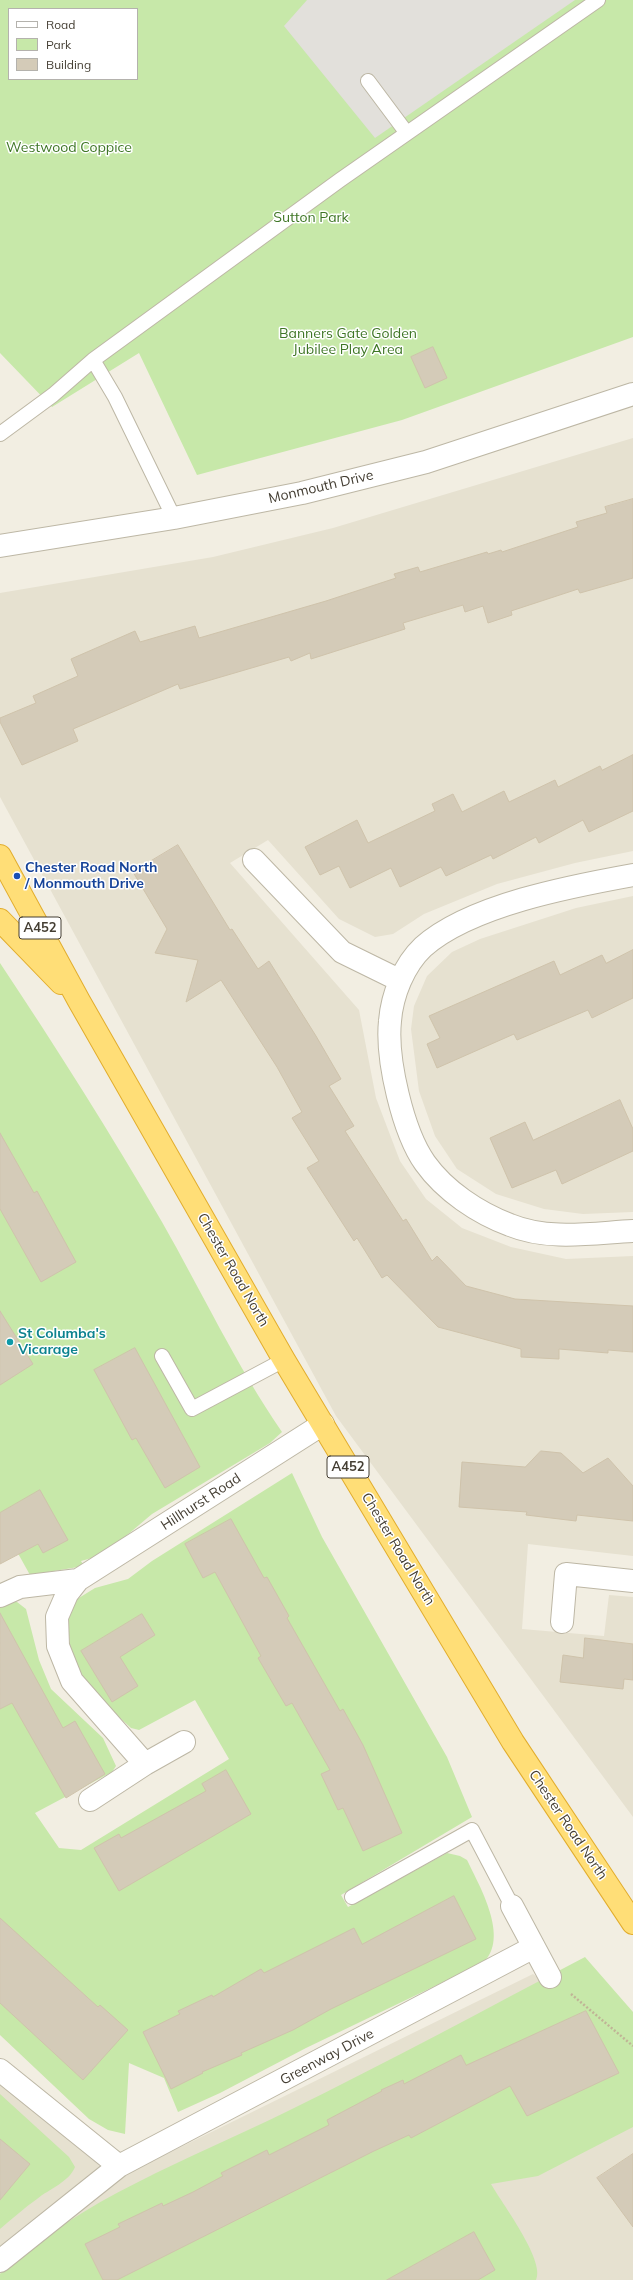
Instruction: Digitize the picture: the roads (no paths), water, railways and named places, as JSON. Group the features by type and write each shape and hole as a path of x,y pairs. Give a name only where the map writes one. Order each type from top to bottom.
{"highway":[{"name":"Chester Road North","path":"0,856 79,1001 284,1360 513,1742 633,1923"},
{"name":"Chester Road North","path":"0,920 79,1001"}],"street":[{"name":"Monmouth Drive","path":"0,546 174,518 302,494 426,462 633,394"},
{"path":"254,860 342,952 399,980"},
{"path":"633,875 538,895 463,920 423,947 399,980 390,1021 392,1061 400,1107 410,1134 424,1162 444,1186 474,1207 511,1226 551,1235 633,1232"},
{"name":"Hillhurst Road","path":"145,1764 72,1681 58,1646 57,1617 67,1594 78,1580 323,1424"},
{"path":"562,1622 566,1574 633,1581"},
{"name":"Hillhurst Road","path":"0,1596 20,1587 78,1580"},
{"path":"90,1800 145,1764 184,1742"},
{"path":"512,1906 550,1977"},
{"name":"Greenway Drive","path":"0,2261 119,2166 534,1947"},
{"path":"0,2070 119,2166"}],"lane":[{"path":"0,434 53,395 93,360 406,132 598,0"},
{"path":"368,81 406,132"},
{"path":"93,360 115,397 174,518"},
{"path":"162,1356 192,1409 284,1360"},
{"path":"352,1897 472,1830 512,1906"}],"place":[{"name":"Chester Road North / Monmouth Drive","path":"17,876"},
{"name":"St Columba's Vicarage","path":"10,1342"}],"park label":[{"name":"Westwood Coppice","path":"69,148"},
{"name":"Sutton Park","path":"311,218"},
{"name":"Banners Gate Golden Jubilee Play Area","path":"348,342"}]}
